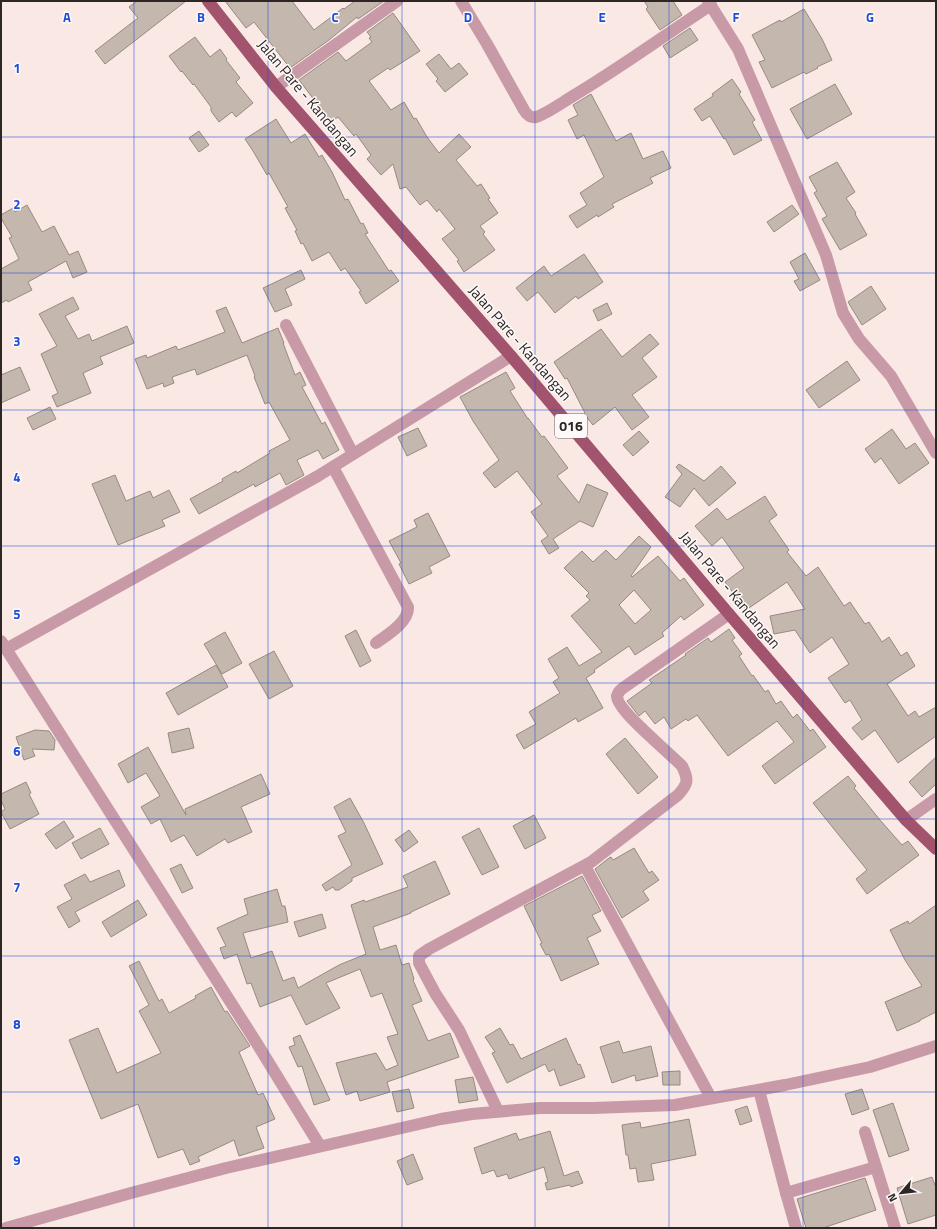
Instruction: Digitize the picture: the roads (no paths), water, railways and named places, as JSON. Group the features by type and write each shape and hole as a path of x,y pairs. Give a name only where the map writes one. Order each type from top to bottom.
{"main road":[{"name":"Jalan Pare - Kandangan","path":"208,1 276,87 511,356 729,614 906,820 936,849"}],"street":[{"path":"276,87 397,1"},
{"path":"461,1 524,110 531,117 550,110 585,89 710,3 742,56 826,255 842,313 859,339 891,376 936,454"},
{"path":"286,325 353,454"},
{"path":"320,1146 4,645 298,487 511,356"},
{"path":"332,467 408,607 404,621 396,629 376,643"},
{"path":"498,1112 459,1030 435,993 419,963 419,956 436,945 585,866 678,796 686,786 687,780 682,766 628,714 618,698 619,691 729,614"},
{"path":"906,820 936,799"},
{"path":"585,866 710,1098"},
{"path":"6,1228 131,1192 197,1175 441,1119 472,1114 540,1108 675,1105 870,1068 936,1046"},
{"path":"759,1090 796,1228"},
{"path":"865,1132 895,1228"},
{"path":"786,1193 876,1167"}]}
